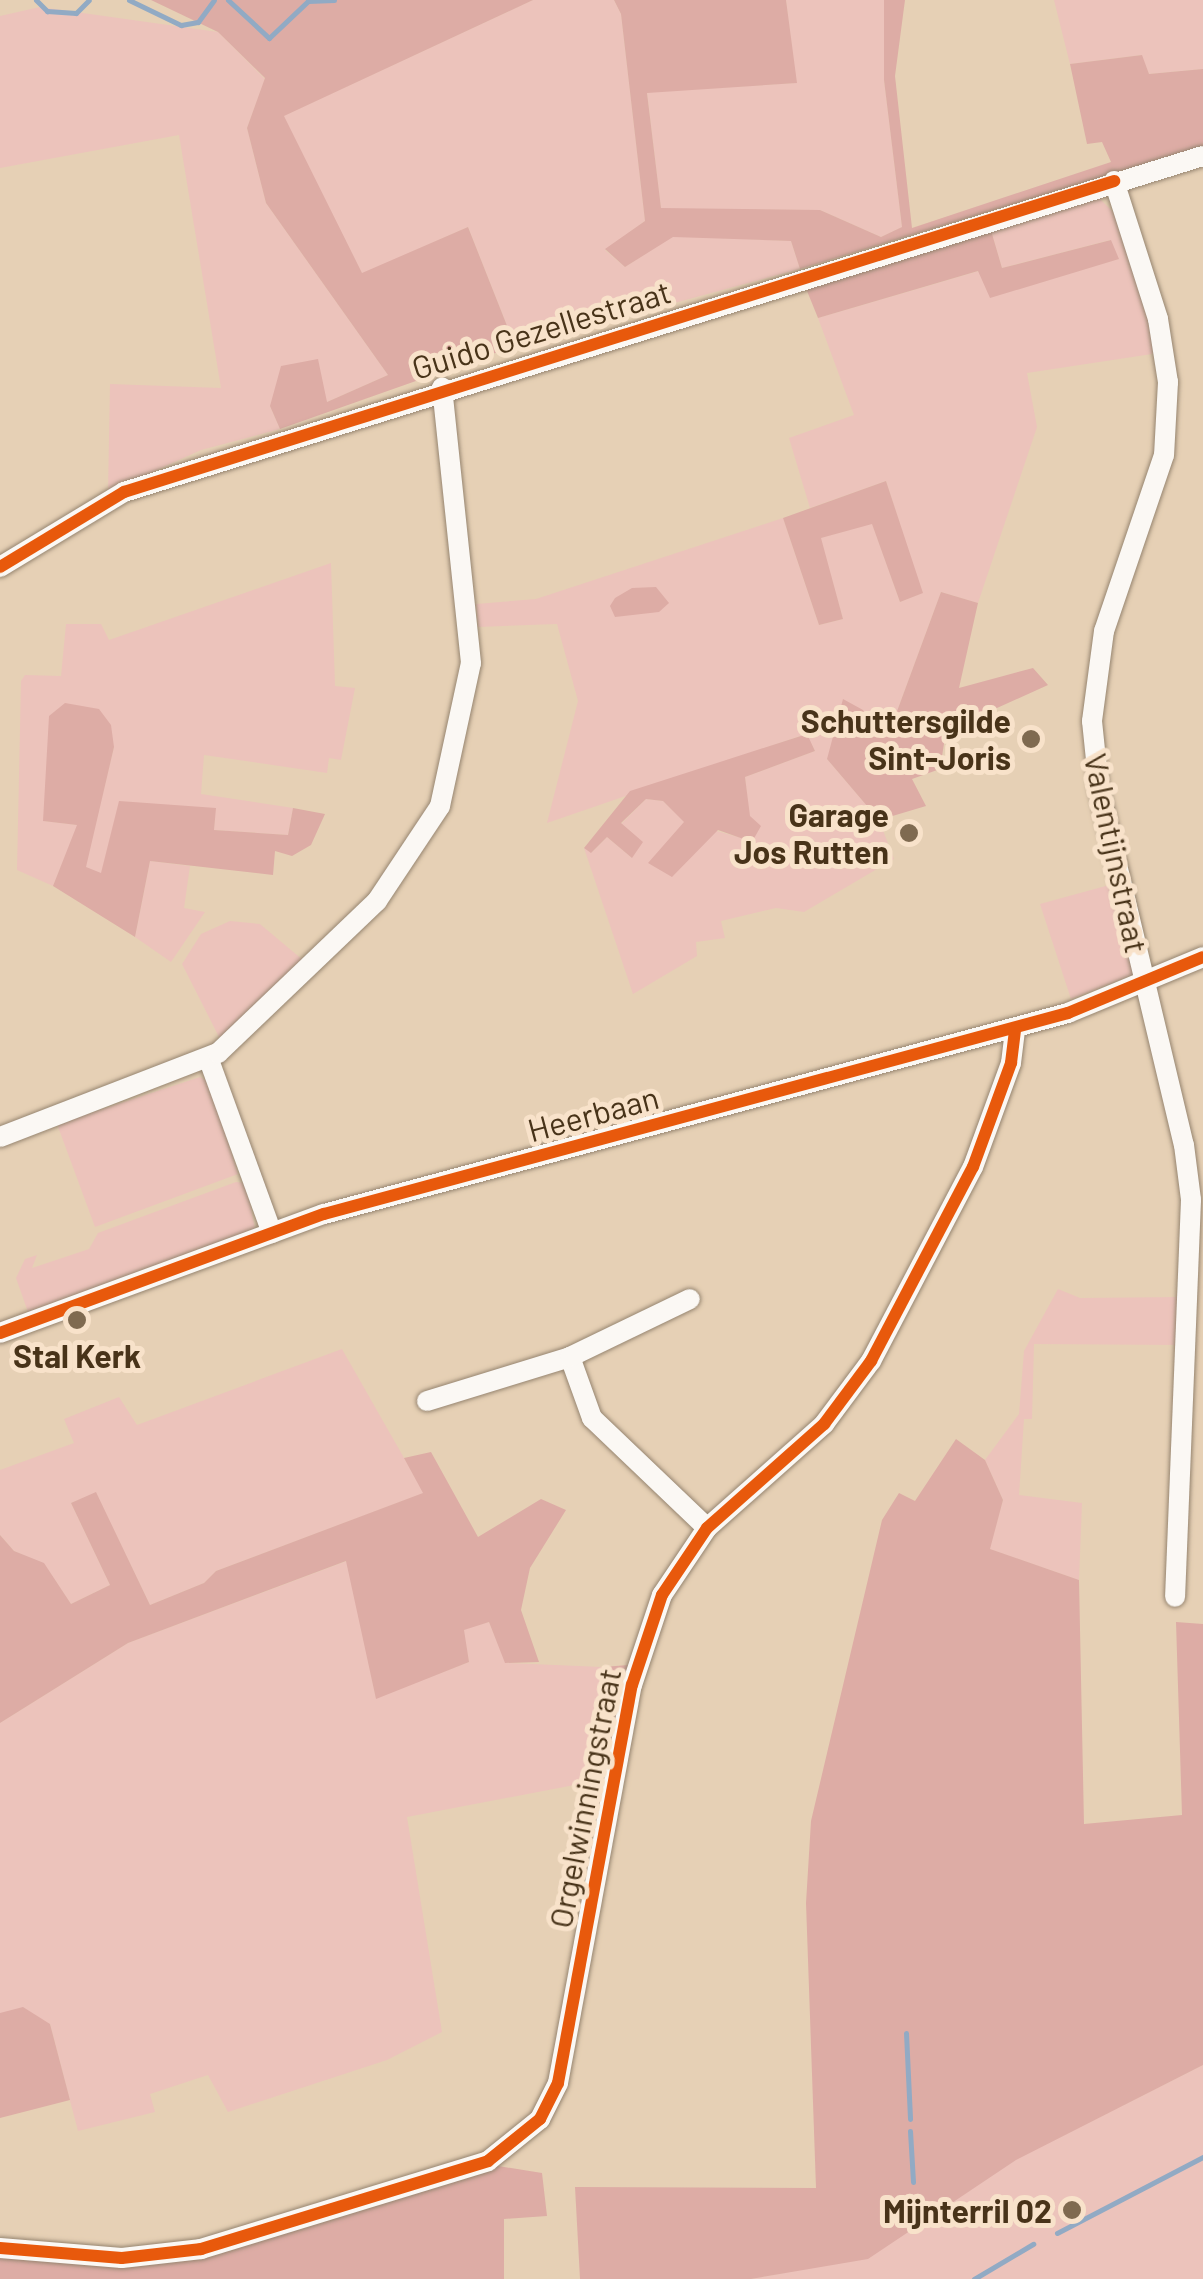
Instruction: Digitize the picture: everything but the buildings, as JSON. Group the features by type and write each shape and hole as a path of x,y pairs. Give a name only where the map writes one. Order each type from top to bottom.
{"street":[{"name":"Guido Gezellestraat","path":"0,567 124,492 442,388 1203,156"},
{"name":"Valentijnstraat","path":"1114,182 1158,319 1168,382 1164,455 1104,631 1092,721 1097,779 1188,1172 1195,1342 1175,1598"},
{"path":"0,1137 209,1060 377,901 440,806 471,663 442,388"},
{"name":"Heerbaan","path":"0,1333 272,1232 1015,1028 1144,984 1203,957"},
{"name":"Orgelwinningstraat","path":"0,2248 86,2258 201,2248 488,2161 523,2138 558,2083 637,1664 668,1584 707,1528 824,1424 871,1361 981,1150 1011,1063 1015,1028"},
{"path":"209,1060 272,1232"},
{"path":"427,1400 570,1357 690,1299"},
{"path":"570,1357 592,1418 707,1528"}],"shaded area":[{"path":"151,0 533,0 284,116 362,273 468,227 515,346 280,429 270,406 281,366 318,359 327,402 388,375 266,203 247,128 265,78 218,32"},
{"path":"533,0 614,0 621,14 645,221 605,250 625,267 673,236 791,241 800,269 515,346 468,227 362,274 283,116"},
{"path":"614,0 786,0 797,83 647,93 661,208 820,210 881,237 902,227 884,80 884,0 905,0 895,76 912,228 1111,162 1102,142 1087,144 1070,64 1142,55 1149,74 1203,69 1203,146 800,269 791,241 673,237 625,267 605,249 645,221 621,14"},
{"path":"786,0 884,0 884,80 902,227 881,237 820,210 661,209 647,92 796,83"},
{"path":"1054,0 1203,0 1203,69 1149,74 1141,55 1070,64"},
{"path":"40,7 218,32 265,79 247,128 266,203 388,375 327,402 270,406 280,429 201,450 108,492 110,384 221,388 179,135 0,168 0,16"},
{"path":"1098,197 1114,213 1158,344 1152,354 1027,373 1037,427 978,603 941,592 896,714 827,759 879,820 894,859 804,912 776,908 721,921 725,938 696,942 697,956 633,994 584,848 592,852 607,837 632,858 621,824 646,799 663,801 685,822 752,841 745,777 815,751 806,734 547,823 578,701 557,624 478,627 476,604 536,599 783,518 819,625 843,619 820,538 872,523 900,602 922,593 886,481 810,508 789,438 854,415 818,318 979,271 991,297 1118,259 1110,240 1002,268 990,227"},
{"path":"990,227 1002,268 1111,240 1119,259 990,298 978,271 818,318 805,286"},
{"path":"886,481 923,593 900,602 872,524 821,538 843,619 819,625 783,518"},
{"path":"331,563 335,686 355,688 341,760 329,758 327,773 204,755 201,794 293,808 288,835 214,830 215,808 101,874 85,867 114,747 44,821 78,825 53,886 17,870 21,681 25,675 61,676 66,624 101,624 109,640"},
{"path":"656,587 669,603 659,612 615,617 610,606 615,598 632,588"},
{"path":"941,592 978,603 959,688 1033,668 1048,685 946,731 940,769 912,779 926,806 879,820 827,759 843,699 863,710 873,727 896,714"},
{"path":"65,703 99,709 111,725 114,747 86,867 101,873 119,801 216,808 214,830 288,835 293,808 325,814 311,845 292,856 275,851 273,875 150,861 135,937 53,886 77,825 43,821 49,716"},
{"path":"807,734 815,751 745,777 750,816 761,826 752,842 718,830 672,877 648,863 684,822 663,801 646,799 621,823 643,842 632,858 607,837 591,853 584,848 630,791"},
{"path":"150,861 190,866 184,908 205,912 171,962 135,937"},
{"path":"1113,884 1135,974 1071,999 1040,904"},
{"path":"230,921 260,924 304,961 220,1039 182,964 201,934"},
{"path":"200,1077 210,1083 238,1174 95,1227 57,1124"},
{"path":"236,1182 246,1183 255,1229 28,1312 16,1278 25,1259 37,1255 32,1268 89,1249 98,1233"},
{"path":"1058,1289 1080,1298 1180,1297 1178,1345 1034,1344 1032,1419 1024,1419 1019,1495 1082,1503 1079,1580 989,1549 1003,1500 985,1460 1019,1414 1024,1351"},
{"path":"342,1349 424,1493 216,1571 204,1583 150,1605 96,1493 71,1503 110,1585 71,1604 44,1564 14,1551 0,1535 0,1470 74,1443 64,1419 119,1397 137,1425"},
{"path":"956,1439 985,1460 1003,1500 990,1549 1079,1580 1084,1824 1182,1815 1176,1622 1203,1624 1203,2065 1016,2160 868,2259 751,2279 580,2279 575,2187 816,2188 806,1903 811,1821 882,1520 899,1493 915,1501"},
{"path":"431,1452 478,1537 541,1499 566,1510 530,1568 521,1610 539,1662 505,1663 489,1622 464,1630 469,1662 376,1699 346,1561 128,1643 0,1723 0,1535 14,1551 44,1563 71,1604 110,1585 71,1503 96,1492 150,1605 204,1583 216,1571 423,1493 404,1458"},
{"path":"347,1561 376,1698 469,1662 463,1629 489,1622 506,1663 602,1667 590,1782 407,1817 442,2032 387,2060 228,2112 208,2075 150,2094 155,2112 78,2131 50,2024 0,2013 0,1723 128,1643"},
{"path":"629,1665 608,1778 590,1782 602,1667"},
{"path":"23,2007 50,2024 70,2100 0,2118 0,2013"},
{"name":"Mijnterril 02","path":"1203,2065 1203,2279 751,2279 794,2271"},
{"path":"498,2166 542,2173 547,2216 504,2219 504,2279 0,2279 0,2257 123,2264 293,2231"}],"waterway":[{"path":"36,0 47,11 76,13 89,0"},
{"path":"129,0 181,25 198,22 214,0"},
{"path":"228,0 269,38 308,1 334,0"},
{"path":"906,2033 910,2119"},
{"path":"910,2131 913,2182"},
{"path":"1057,2233 1203,2157"},
{"path":"974,2279 1033,2244"}],"cycle path":[{"path":"0,567 124,492 1114,181"},
{"path":"0,1333 324,1214 1068,1013 1203,957"},
{"path":"0,2248 122,2258 201,2249 488,2161 540,2119 558,2083 632,1685 662,1595 707,1528 824,1424 871,1361 973,1167 1011,1063 1015,1029"}],"place":[{"name":"Schuttersgilde Sint-Joris","path":"1031,739"},
{"name":"Garage Jos Rutten","path":"909,833"},
{"name":"Stal Kerk","path":"77,1320"},
{"name":"Mijnterril 02","path":"1072,2210"}]}
